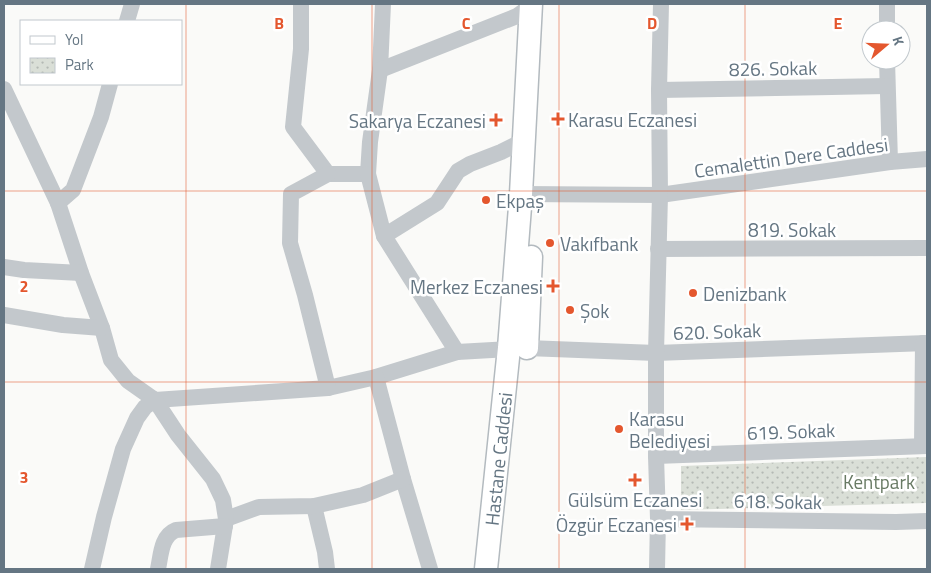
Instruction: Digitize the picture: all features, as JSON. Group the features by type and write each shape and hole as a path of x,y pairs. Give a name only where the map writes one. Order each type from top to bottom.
{"main road":[{"path":"528,195 523,140 535,4"},
{"path":"528,195 535,4"},
{"name":"Hastane Caddesi","path":"486,569 518,348 528,195"}],"street":[{"path":"127,20 132,4"},
{"path":"300,4 301,49 293,127 328,174"},
{"path":"383,4 380,70 370,142 368,174 384,236 457,352"},
{"path":"380,70 517,16 535,4"},
{"path":"657,569 656,353 660,195 659,90 661,4"},
{"path":"887,4 887,20"},
{"path":"887,70 890,162"},
{"path":"58,203 73,190 101,117 110,85"},
{"name":"826. Sokak","path":"659,90 887,86"},
{"path":"4,89 58,203 81,273 102,328 111,360 128,381 156,400 178,434 213,479 224,500 225,522 218,569"},
{"path":"384,236 436,203 458,171 523,140"},
{"name":"Cemalettin Dere Caddesi","path":"528,195 660,195 890,162 927,160"},
{"path":"328,388 290,243 291,194 328,174 368,174"},
{"name":"819. Sokak","path":"658,249 927,248"},
{"path":"4,267 81,273"},
{"path":"4,315 62,326 102,328"},
{"path":"925,343 925,446"},
{"name":"620. Sokak","path":"156,400 328,388 376,377 457,352 518,348 656,353 925,343"},
{"path":"376,377 403,479 430,569"},
{"path":"92,569 123,449 144,407 156,400"},
{"name":"619. Sokak","path":"656,456 925,446"},
{"path":"158,569 164,541 170,532 225,522 259,507 314,506 363,495 403,479"},
{"path":"314,506 327,569"},
{"name":"618. Sokak","path":"658,519 927,521"}],"green space":[{"name":"Kentpark","path":"927,457 927,503 681,510 681,466"}],"place":[{"name":"Karasu Eczanesi","path":"558,119"},
{"name":"Sakarya Eczanesi","path":"496,120"},
{"name":"Ekpaş","path":"486,200"},
{"name":"Vakıfbank","path":"550,243"},
{"name":"Merkez Eczanesi","path":"553,286"},
{"name":"Denizbank","path":"693,293"},
{"name":"Şok","path":"570,310"},
{"name":"Karasu Belediyesi","path":"619,429"},
{"name":"Gülsüm Eczanesi","path":"635,480"},
{"name":"Özgür Eczanesi","path":"687,524"}]}
